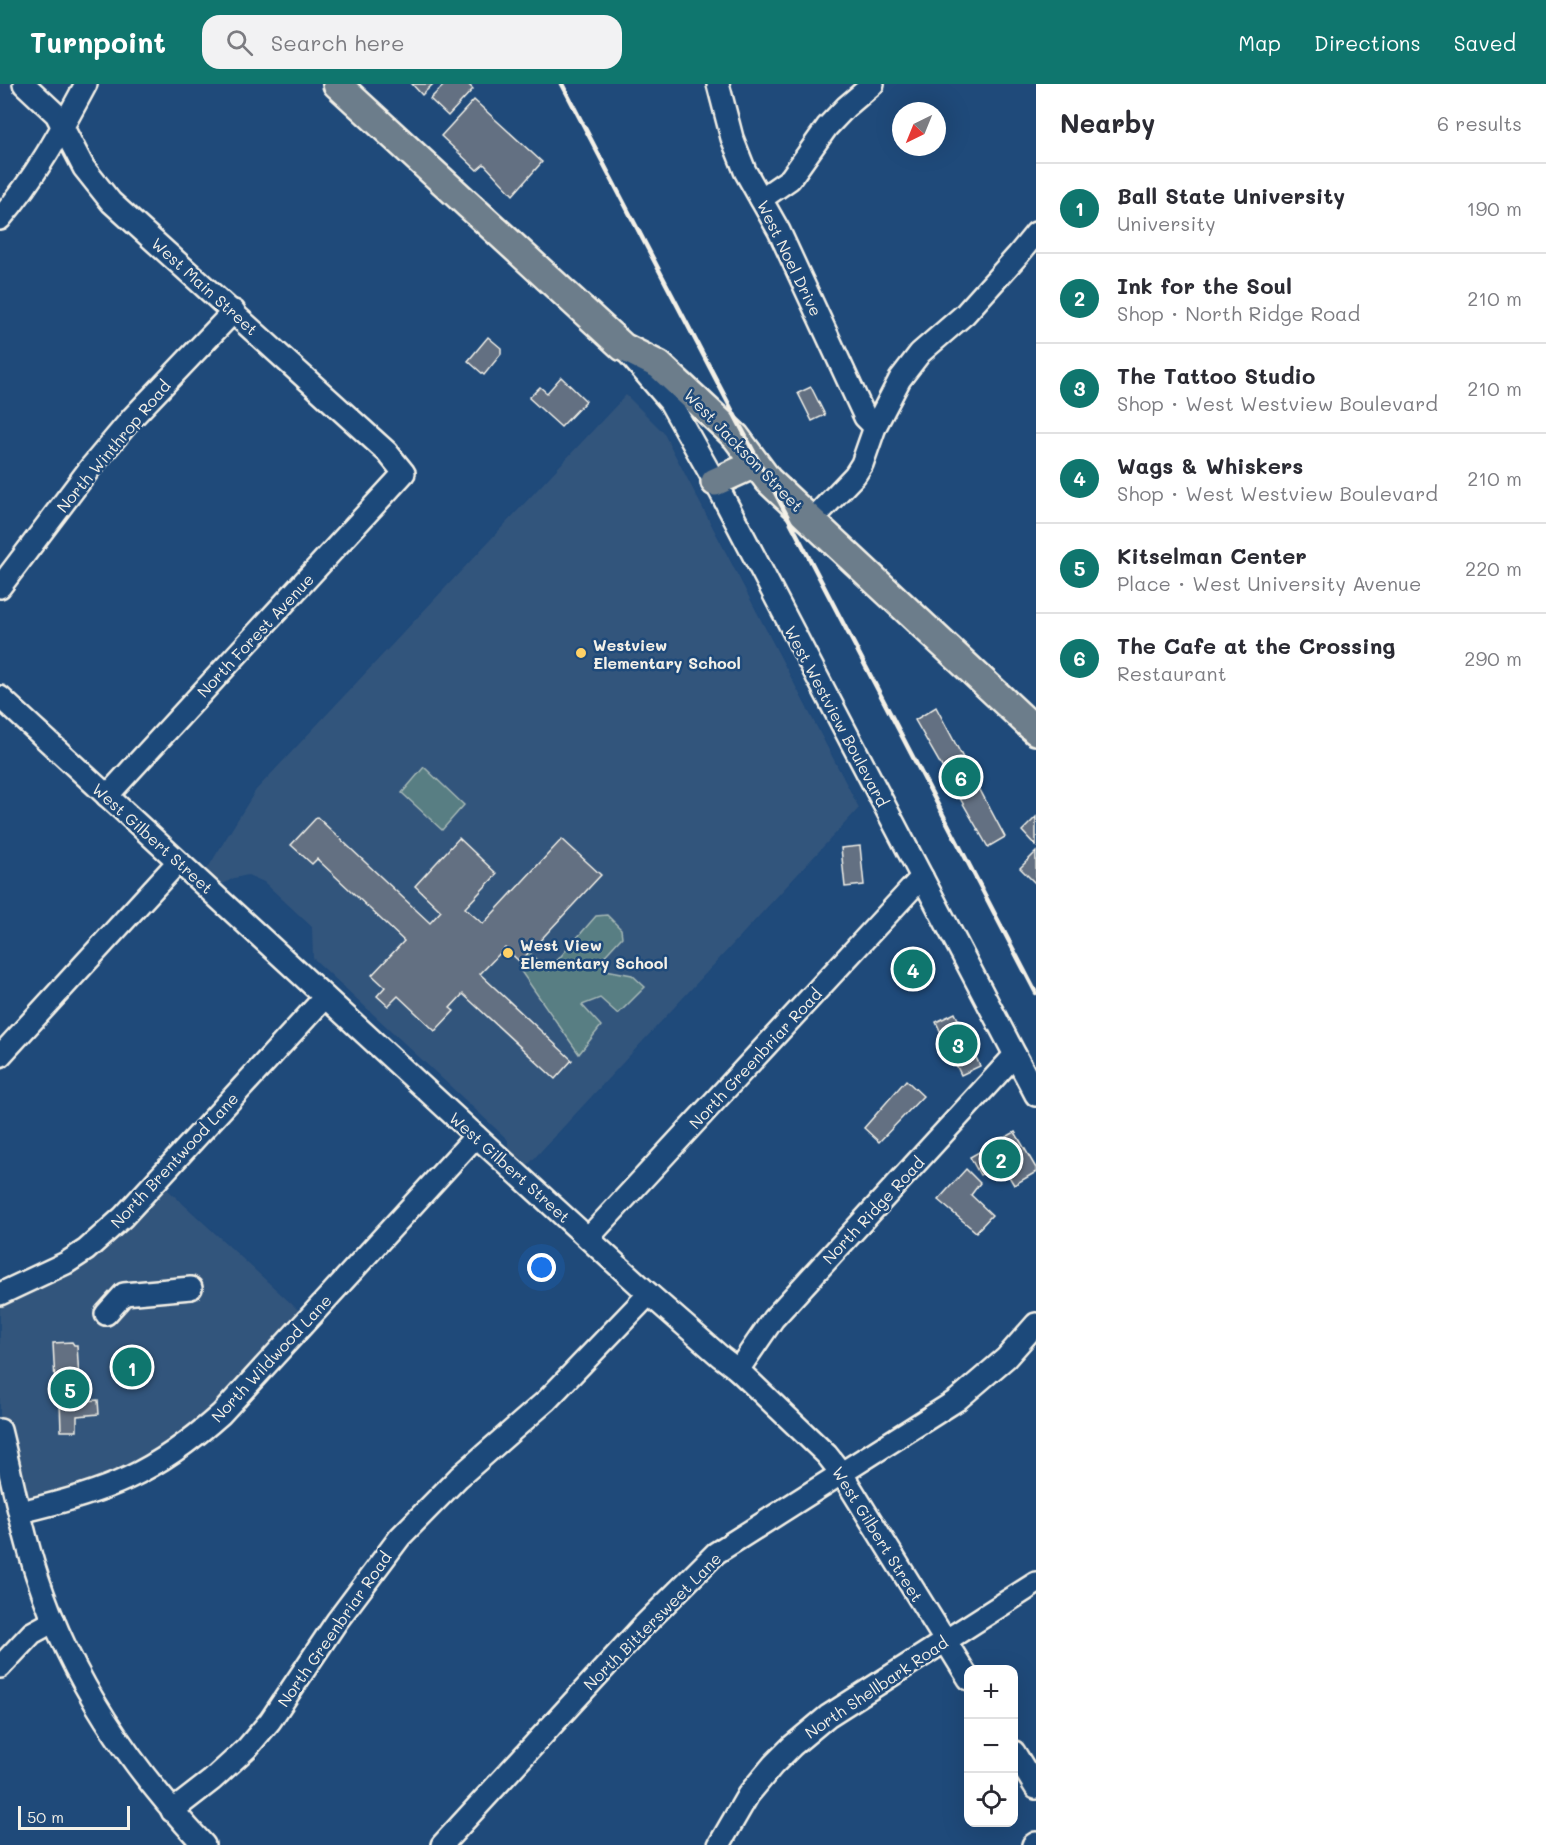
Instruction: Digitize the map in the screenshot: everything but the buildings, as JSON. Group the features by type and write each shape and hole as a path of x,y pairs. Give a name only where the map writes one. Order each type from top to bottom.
{"main road":[{"name":"West Jackson Street","path":"337,84 623,347 659,365 736,437 768,480 1036,731"},
{"path":"715,482 755,464"}],"street":[{"name":"West Main Street","path":"24,84 56,114 84,168 104,194 387,452 404,473"},
{"path":"0,219 63,128 86,84"},
{"name":"West Noel Drive","path":"718,84 737,152 745,171 780,231 865,417 874,428"},
{"path":"762,199 790,178 827,127 873,84"},
{"path":"812,520 855,475 862,464 874,428 900,379 920,353 965,314 1036,233"},
{"name":"North Winthrop Road","path":"0,587 90,468 125,426 234,311"},
{"name":"West Westview Boulevard","path":"623,347 670,402 715,482 1036,1095"},
{"name":"North Forest Avenue","path":"106,796 404,473"},
{"name":"West Gilbert Street","path":"5,706 177,863 206,886 649,1294 738,1370 827,1455 842,1474 964,1671"},
{"path":"0,1056 177,863"},
{"name":"North Greenbriar Road","path":"588,1238 921,877"},
{"name":"North Brentwood Lane","path":"0,1294 61,1266 100,1238 123,1217 325,997"},
{"name":"North Ridge Road","path":"738,1370 773,1318 1015,1056"},
{"name":"North Wildwood Lane","path":"20,1512 98,1492 146,1471 194,1438 221,1414 476,1136"},
{"path":"106,1314 124,1294 191,1288"},
{"name":"North Greenbriar Road","path":"172,1811 212,1780 247,1748 270,1721 337,1621 382,1558 400,1537 459,1478 547,1400 649,1294"},
{"name":"North Bittersweet Lane","path":"442,1845 641,1628 716,1553 957,1400 1006,1358 1036,1324"},
{"path":"0,1430 37,1577 80,1677 118,1741 146,1779 204,1845"},
{"name":"North Shellbark Road","path":"718,1845 748,1795 792,1746 828,1716 1036,1583"},
{"path":"0,1667 32,1633 54,1621"},
{"path":"1018,1759 1036,1788"}],"shaded area":[{"name":"Westview Elementary School","path":"626,395 663,432 859,808 528,1165 508,1149 508,1140 313,958 312,927 264,882 248,875 234,878 221,885 206,871 256,790"},
{"path":"157,1180 308,1319 178,1450 20,1512 0,1430 0,1294 61,1266"}],"green space":[{"path":"424,767 464,805 442,830 402,793"},
{"path":"607,915 621,929 622,937 599,962 606,970 632,975 645,987 618,1014 600,998 582,1005 601,1026 579,1054 520,970 520,962 529,952 548,971 596,916"}],"railway":[{"path":"562,84 1036,993"}],"place":[{"name":"Westview Elementary School","path":"581,653"},
{"name":"The Cafe at the Crossing","path":"961,777"},
{"name":"West View Elementary School","path":"508,953"},
{"name":"Wags & Whiskers","path":"913,969"},
{"name":"The Tattoo Studio","path":"958,1044"},
{"name":"Ink for the Soul","path":"1001,1159"},
{"name":"Ball State University","path":"132,1367"},
{"name":"Kitselman Center","path":"70,1389"}]}
